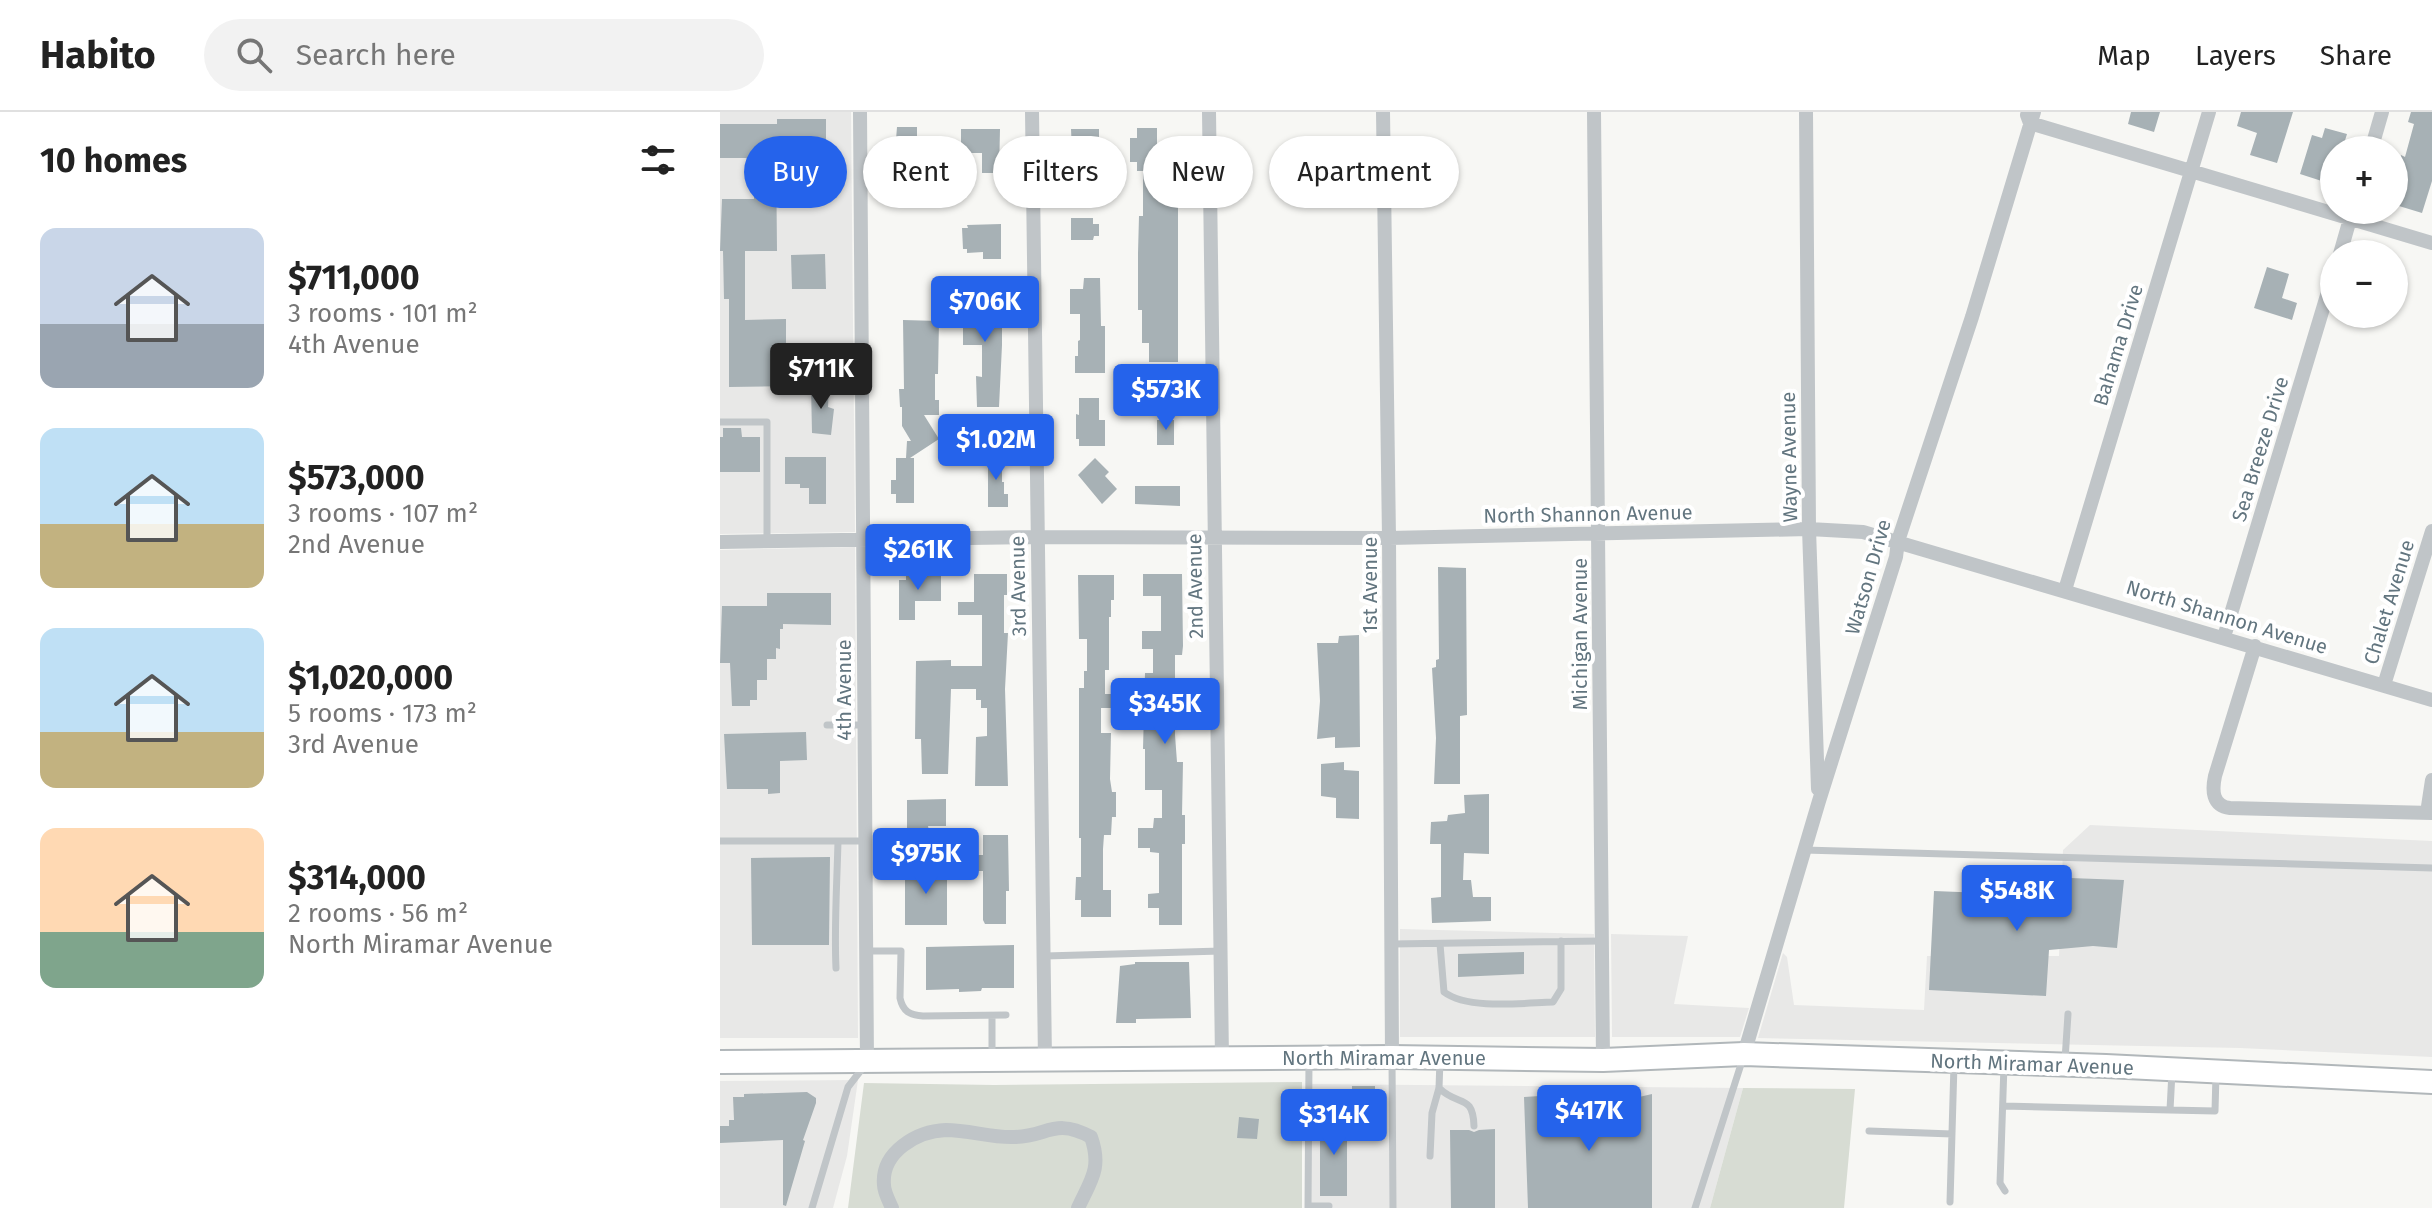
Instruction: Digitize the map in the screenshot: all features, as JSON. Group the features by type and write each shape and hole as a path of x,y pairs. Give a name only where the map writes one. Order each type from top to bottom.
{"main road":[{"name":"North Miramar Avenue","path":"720,1062 1392,1057 1603,1060 1744,1054 2432,1082"}],"street":[{"name":"4th Avenue","path":"860,112 867,1062"},
{"name":"3rd Avenue","path":"1032,112 1045,1060"},
{"name":"2nd Avenue","path":"1209,112 1222,1059"},
{"name":"1st Avenue","path":"1383,112 1392,1057"},
{"name":"Michigan Avenue","path":"1594,112 1603,1060"},
{"name":"Wayne Avenue","path":"1806,112 1809,529 1819,801"},
{"name":"Bahama Drive","path":"2065,590 2209,112"},
{"path":"2375,136 2382,112"},
{"path":"2030,116 2191,170 2320,205"},
{"name":"Watson Drive","path":"1744,1054 1896,557 1898,541 1972,317 2030,116"},
{"path":"2379,224 2432,243"},
{"name":"Sea Breeze Drive","path":"2224,637 2320,318"},
{"name":"North Shannon Avenue","path":"720,542 1037,537 1389,538 1809,529 1863,532 2432,700"},
{"name":"Chalet Avenue","path":"2384,685 2432,531"},
{"path":"2255,646 2215,776 2213,788 2217,803 2222,807 2430,813 2432,780"},
{"path":"892,1208 884,1185 887,1160 920,1135 946,1130 1016,1138 1052,1128 1076,1129 1091,1137 1097,1155 1095,1171 1078,1208"}],"lane":[{"path":"720,422 767,422 767,541"},
{"path":"827,725 864,725"},
{"path":"720,841 864,841"},
{"path":"836,968 834,918 838,841"},
{"path":"1804,850 2432,868"},
{"path":"1440,944 1444,992 1452,998 1489,1004 1553,1002 1561,989 1561,941"},
{"path":"1392,944 1602,941"},
{"path":"865,951 901,951 900,998 902,1006 910,1014 1006,1015"},
{"path":"1045,956 1221,951"},
{"path":"2065,1065 2068,1014"},
{"path":"992,1016 992,1060"},
{"path":"1695,1208 1744,1054"},
{"path":"1392,1057 1393,1208"},
{"path":"1309,1058 1308,1207 1329,1206"},
{"path":"1430,1156 1440,1058"},
{"path":"1950,1202 1954,1061"},
{"path":"812,1208 848,1087 867,1062"},
{"path":"2004,1063 2000,1183 2005,1191"},
{"path":"2170,1110 2172,1070"},
{"path":"2003,1106 2215,1111 2217,1072"},
{"path":"1439,1088 1447,1096 1468,1104 1473,1110 1474,1126"},
{"path":"1309,1108 1340,1110"},
{"path":"1869,1131 1952,1134"}],"shaded area":[{"path":"720,112 851,112 855,532 720,534"},
{"path":"855,547 858,1038 720,1038 720,550"},
{"path":"2090,825 2432,841 2432,1057 2240,1048 1758,1038 1783,953 1787,957 1794,1005 1924,1010 1927,956 2059,956 2063,850"},
{"path":"1400,929 1594,934 1595,1037 1400,1037"},
{"path":"1611,934 1688,936 1674,1004 1749,1008 1740,1037 1612,1037"},
{"path":"858,1080 847,1156 833,1208 720,1208 720,1081"},
{"path":"1302,1082 1302,1208 848,1208 864,1083"},
{"path":"1309,1084 1743,1088 1710,1208 1309,1208"},
{"path":"1743,1088 1855,1089 1844,1208 1710,1208"}],"building":[{"path":"2131,112 2160,112 2154,132 2128,124"},
{"path":"2241,112 2293,112 2277,163 2250,155 2257,133 2237,126"},
{"path":"2411,112 2432,112 2432,181 2422,213 2408,209 2408,146 2414,124 2408,122"},
{"path":"777,119 826,119 826,136 744,136 744,158 720,158 720,124 777,124"},
{"path":"897,127 917,127 917,136 896,136"},
{"path":"1137,128 1157,128 1157,136 1143,136 1143,171 1137,171 1137,162 1130,162 1130,138 1137,138"},
{"path":"2325,128 2347,134 2346,136 2323,136"},
{"path":"961,129 1000,129 1000,136 993,136 993,173 982,173 982,153 977,153 977,136 961,136"},
{"path":"1071,129 1099,129 1099,136 1071,136"},
{"path":"2312,135 2320,137 2320,180 2300,174"},
{"path":"722,199 744,199 744,208 777,208 777,251 745,251 745,320 786,319 786,386 729,387 729,299 724,299 723,251 720,251"},
{"path":"1143,208 1178,208 1178,362 1149,362 1149,343 1142,343 1142,310 1138,310 1138,253 1139,216 1143,216"},
{"path":"1071,218 1093,218 1093,224 1099,224 1099,236 1094,236 1093,240 1071,240"},
{"path":"1001,224 1001,259 983,259 983,252 967,253 967,249 963,249 962,228 968,228 967,225"},
{"path":"825,254 826,289 792,289 791,255"},
{"path":"2267,267 2289,274 2282,298 2297,303 2292,320 2254,308"},
{"path":"1084,278 1100,278 1101,326 1105,326 1105,373 1075,373 1080,314 1070,314 1070,289 1083,289"},
{"path":"963,297 1002,297 999,407 977,407 976,376 982,377 982,345 963,345"},
{"path":"903,320 939,321 935,400 939,400 939,415 924,415 939,439 910,458 914,458 914,503 896,503 896,494 891,494 891,480 896,480 896,458 906,458 907,441 911,441 902,426 900,407 899,389 904,389"},
{"path":"811,386 829,387 828,407 834,409 831,435 812,433"},
{"path":"1079,398 1099,398 1099,420 1105,420 1105,446 1079,446 1076,414 1079,415"},
{"path":"1157,420 1174,420 1174,445 1157,445"},
{"path":"723,428 741,428 742,437 760,437 760,472 720,472"},
{"path":"988,452 1002,452 1002,482 1004,494 1008,494 1008,507 988,507"},
{"path":"785,457 826,457 826,504 809,504 809,488 800,488 800,484 785,484"},
{"path":"1095,458 1109,472 1105,476 1117,489 1102,504 1078,475"},
{"path":"1135,486 1180,486 1180,506 1135,504"},
{"path":"1438,567 1466,568 1467,715 1460,716 1460,784 1434,784 1436,738 1432,668 1436,667 1436,660 1439,659"},
{"path":"906,572 941,572 941,601 915,601 915,620 899,620 899,580 906,580"},
{"path":"974,574 1007,574 1004,633 1008,633 1005,689 1008,786 975,786 976,737 987,736 987,708 981,708 981,700 976,700 976,689 951,689 948,774 922,774 921,739 915,739 916,661 951,660 951,666 982,666 982,615 958,615 958,602 974,602"},
{"path":"1143,574 1182,574 1183,646 1182,655 1175,655 1175,685 1181,685 1181,704 1175,704 1175,735 1177,762 1183,762 1182,815 1185,815 1182,925 1159,925 1159,908 1148,908 1148,894 1159,893 1159,853 1150,852 1150,848 1138,848 1138,828 1153,828 1154,818 1162,818 1162,790 1145,790 1145,673 1153,673 1153,649 1142,649 1142,631 1161,631 1161,596 1143,596"},
{"path":"1078,575 1114,575 1105,694 1115,694 1115,708 1101,708 1101,733 1111,733 1110,779 1112,792 1116,792 1116,817 1112,817 1111,835 1104,835 1103,849 1103,890 1111,890 1111,917 1081,917 1081,900 1075,900 1076,877 1081,877 1079,688 1084,688 1084,671 1087,671 1087,639 1079,639"},
{"path":"767,593 831,593 831,625 783,624 776,659 767,659 767,680 757,680 757,700 750,700 750,706 732,706 730,663 720,663 722,606 767,606"},
{"path":"1359,635 1360,747 1335,748 1335,737 1317,739 1320,701 1317,643 1338,643 1339,636"},
{"path":"806,732 807,760 780,761 780,793 768,794 768,789 727,789 724,734"},
{"path":"1344,762 1344,770 1359,771 1359,819 1336,818 1336,798 1321,796 1321,764"},
{"path":"1489,794 1489,854 1464,853 1463,880 1471,880 1473,897 1491,897 1491,921 1432,923 1431,898 1441,897 1441,844 1430,844 1431,822 1447,821 1448,815 1465,813 1464,795"},
{"path":"946,799 946,826 928,826 929,831 907,832 907,800"},
{"path":"983,835 1008,835 1006,924 985,924 983,920 983,871 975,871 975,855 983,855"},
{"path":"830,857 829,945 752,945 751,858"},
{"path":"905,867 947,867 947,925 905,925"},
{"path":"2070,878 2124,880 2117,948 2093,946 2049,950 2046,996 1929,990 1934,891 1984,893 1985,879 2028,881 2027,894 2068,896"},
{"path":"1014,945 1014,988 959,992 959,989 926,990 926,947"},
{"path":"1524,952 1524,974 1458,977 1458,954"},
{"path":"1135,962 1189,962 1191,1018 1136,1019 1136,1023 1116,1023 1120,966"},
{"path":"1352,1086 1375,1086 1375,1093 1379,1093 1379,1125 1352,1125"},
{"path":"807,1092 816,1098 816,1103 786,1206 783,1205 783,1140 720,1143 720,1126 729,1126 729,1120 734,1120 733,1097"},
{"path":"1572,1094 1583,1107 1592,1108 1652,1094 1652,1208 1528,1208 1524,1097"},
{"path":"1239,1117 1259,1119 1257,1139 1237,1138"},
{"path":"1347,1117 1347,1196 1320,1196 1320,1118"},
{"path":"1495,1129 1495,1208 1451,1208 1450,1130 1474,1132"}]}
